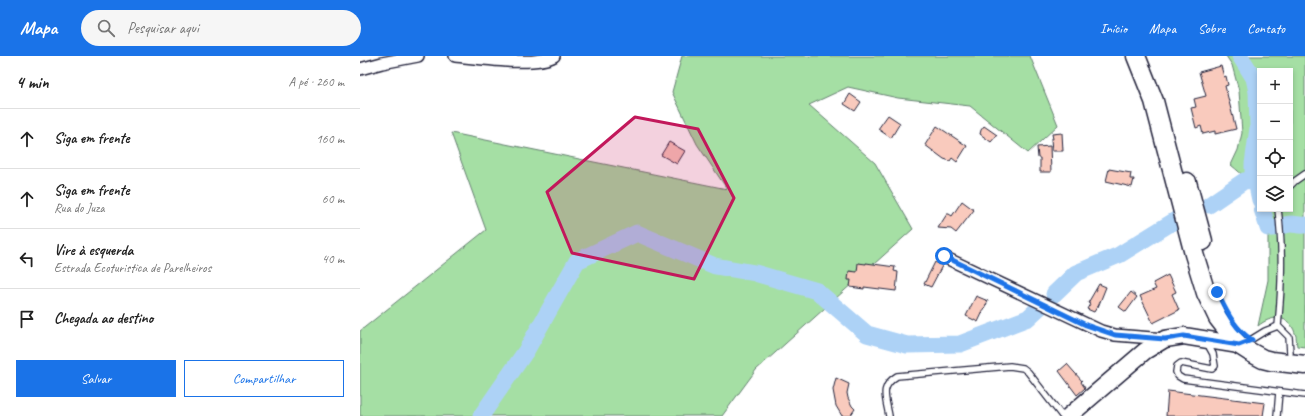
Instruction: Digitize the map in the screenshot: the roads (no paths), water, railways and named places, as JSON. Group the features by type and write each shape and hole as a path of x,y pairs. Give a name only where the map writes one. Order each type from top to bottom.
{"main road":[{"path":"1136,56 1154,101 1194,254 1206,293 1218,318 1246,342 1264,346 1297,359"},
{"path":"1146,56 1164,107 1195,208 1217,292 1236,325 1244,333 1246,342"}],"street":[{"path":"360,69 418,56"},
{"path":"455,56 529,61 545,60 554,56"},
{"path":"944,256 1101,331 1115,335 1165,339 1184,336 1246,342"},
{"path":"1069,416 1145,351 1165,339"}],"lane":[{"path":"1293,183 1305,174"},
{"path":"1278,212 1282,242 1282,289 1278,326"},
{"path":"1246,342 1265,331 1278,326"},
{"path":"1278,326 1289,337 1297,359"},
{"path":"1205,339 1216,362 1215,366 1212,369 1181,363 1177,366 1176,372 1178,376 1305,396"},
{"path":"889,416 884,390 886,385 897,376 1010,366 1023,368 1028,372 1062,416"},
{"path":"1277,416 1279,392"}],"waterway":[{"path":"1240,56 1254,78 1257,92 1258,128 1253,164 1253,180 1257,186"},
{"path":"1209,205 1244,181 1253,180"},
{"path":"1263,212 1268,228 1291,224 1305,225"},
{"path":"1054,294 1076,273 1119,255 1179,218"},
{"path":"481,416 526,351 577,261 637,233 715,266 755,273 817,291 867,334 907,345 960,344 1028,318 1042,305"}]}
